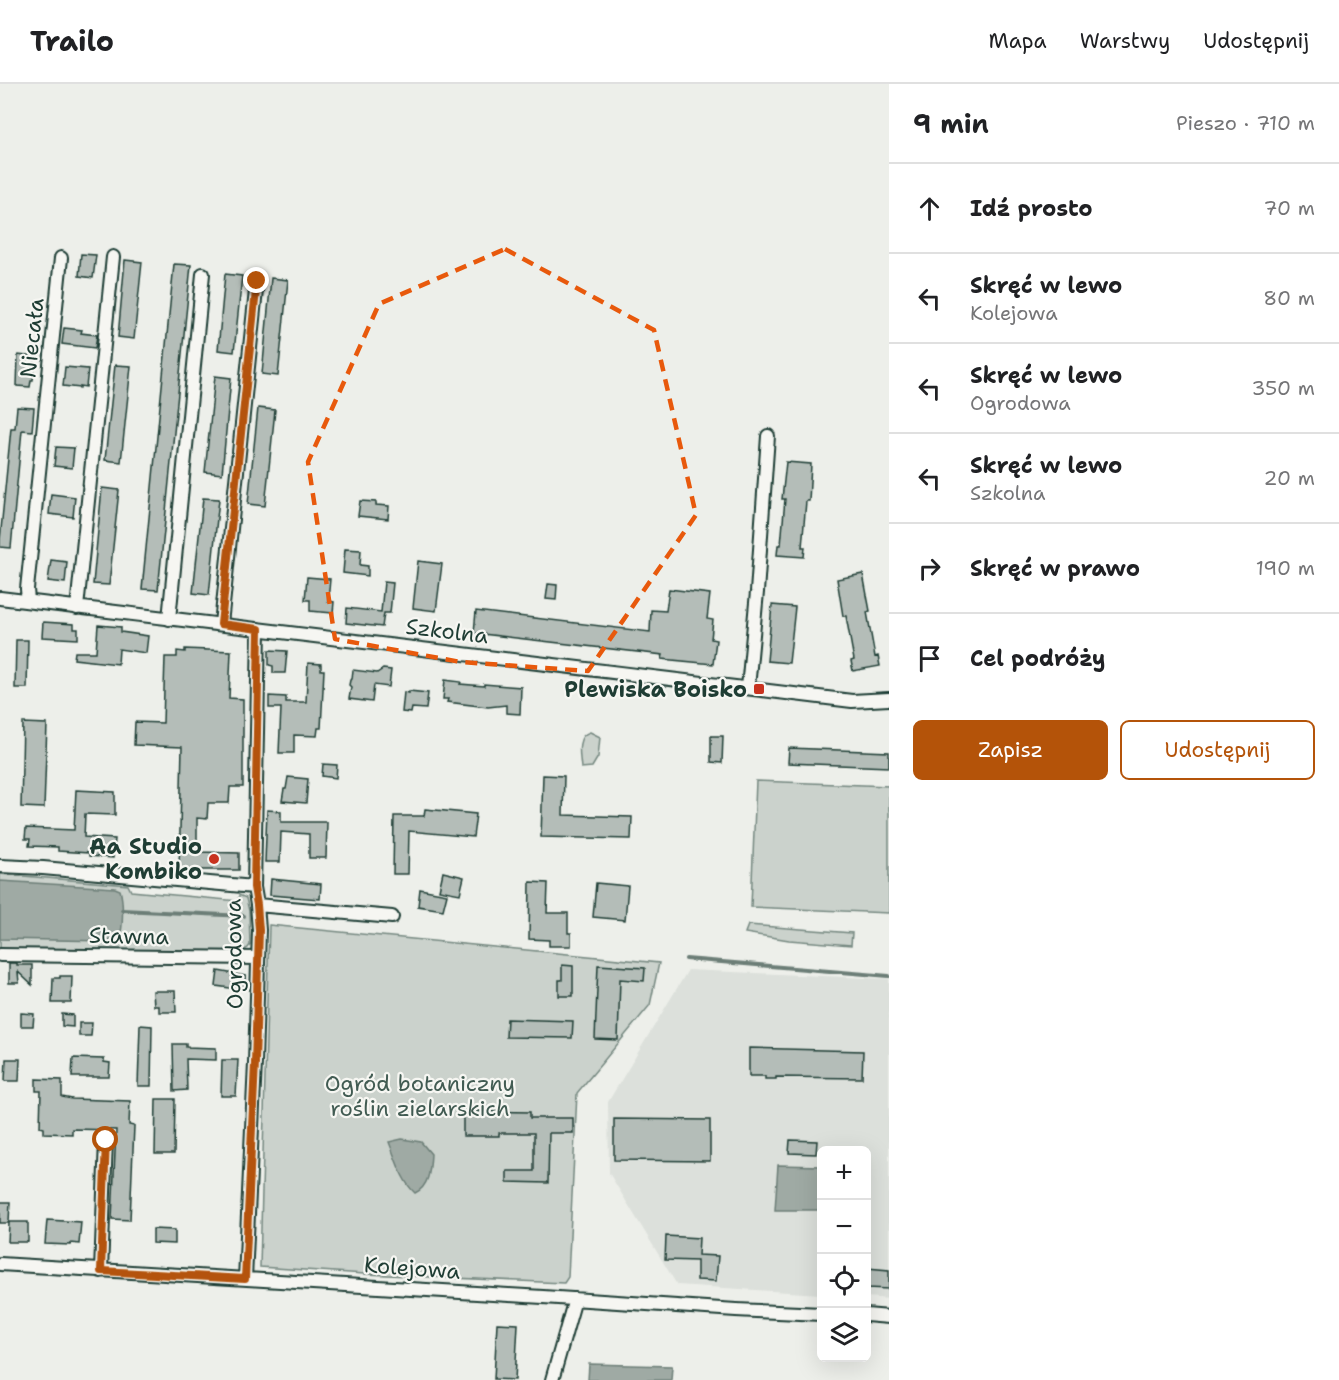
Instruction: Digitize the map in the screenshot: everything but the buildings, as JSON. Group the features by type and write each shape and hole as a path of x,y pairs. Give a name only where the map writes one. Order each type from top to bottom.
{"street":[{"path":"77,608 113,256"},
{"name":"Niecała","path":"28,601 27,589 61,258"},
{"path":"169,618 203,274"},
{"path":"221,624 257,281"},
{"path":"748,688 768,436"},
{"name":"Szkolna","path":"0,598 852,700 889,699"},
{"name":"Ogrodowa","path":"245,1279 259,930 254,887 259,629"},
{"path":"0,866 254,887"},
{"path":"257,905 392,917"},
{"name":"Stawna","path":"0,956 258,958"},
{"path":"101,1271 106,1140"},
{"name":"Kolejowa","path":"0,1264 817,1314"},
{"path":"552,1380 575,1299"},
{"path":"871,1315 889,1317"}],"highlighted area":[{"path":"505,249 654,330 696,515 588,671 461,662 335,639 308,462 379,304"}],"shaded area":[{"path":"0,881 120,890 121,933 116,940 110,941 0,939"},
{"path":"688,970 889,979 889,1299 871,1297 871,1146 817,1146 817,1294 677,1285 609,1173 608,1102"},
{"path":"402,1139 421,1142 431,1154 424,1186 415,1193 402,1176 389,1142"},
{"path":"778,1165 817,1166 817,1210 775,1210"},
{"path":"589,1364 672,1366 671,1380 588,1380"}],"green space":[{"path":"590,732 600,737 598,757 592,767 581,768 580,742 585,734"},
{"path":"756,781 889,786 889,913 751,907"},
{"path":"0,874 128,885 131,891 238,901 239,895 246,898 249,911 250,945 239,953 0,949"},
{"name":"Ogród botaniczny roślin zielarskich","path":"269,925 659,963 650,1005 577,1093 568,1277 564,1283 260,1267"},
{"path":"748,925 852,933 851,945 789,940 745,933"}],"waterway":[{"path":"122,910 244,916"},
{"path":"686,959 889,976"}],"place":[{"name":"Plewiska Boisko","path":"759,689"},
{"name":"Aa Studio Kombiko","path":"214,859"}],"route":[{"path":"106,1140 101,1271 245,1279 259,930 254,887 259,629 221,624 257,281"}]}
